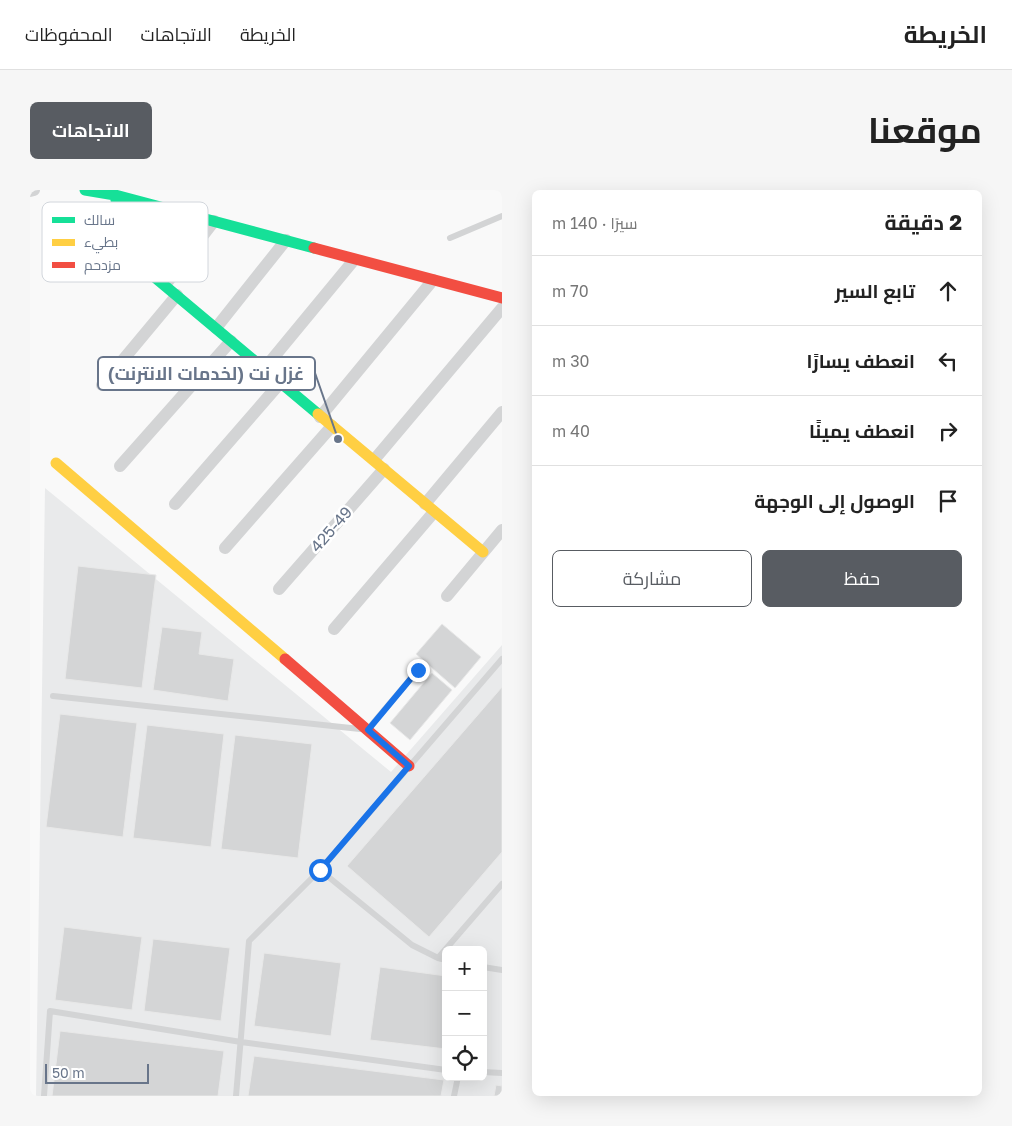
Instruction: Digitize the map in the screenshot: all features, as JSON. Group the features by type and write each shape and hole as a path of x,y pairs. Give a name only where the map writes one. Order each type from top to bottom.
{"street":[{"path":"30,191 34,190"},
{"path":"85,190 142,202"},
{"path":"115,195 116,202"},
{"path":"208,219 354,260 502,298"},
{"path":"208,229 214,221"},
{"path":"216,328 286,240"},
{"path":"264,369 354,260"},
{"path":"320,416 433,280"},
{"path":"161,282 483,552"},
{"path":"102,386 177,295"},
{"path":"374,460 502,308"},
{"path":"120,466 232,341"},
{"path":"175,504 281,382"},
{"path":"334,630 502,412"},
{"path":"225,548 332,426"},
{"path":"56,463 409,766"},
{"name":"425-49","path":"279,589 384,469"},
{"path":"447,596 502,530"}],"lane":[{"path":"450,238 502,216"},
{"path":"236,1096 249,941 320,870 502,659"},
{"path":"52,696 368,730 418,670"},
{"path":"320,870 412,945 442,959"},
{"path":"438,958 502,884"},
{"path":"487,968 502,970"},
{"path":"44,1096 50,1011 241,1042 442,1069"},
{"path":"487,1072 502,1073"},
{"path":"454,1096 457,1081"}],"shaded area":[{"path":"45,488 391,772 502,645 502,1096 36,1096"}],"building":[{"path":"78,566 156,575 142,688 65,679"},
{"path":"442,624 481,657 455,688 416,654"},
{"path":"162,627 202,632 199,654 234,659 228,701 153,690"},
{"path":"432,673 452,690 410,740 390,723"},
{"path":"502,687 502,852 429,937 347,866"},
{"path":"60,714 137,723 123,837 46,827"},
{"path":"147,725 224,734 211,847 133,838"},
{"path":"235,735 312,744 298,858 221,849"},
{"path":"64,927 142,937 132,1010 55,1000"},
{"path":"153,939 230,948 221,1021 144,1011"},
{"path":"264,953 341,963 331,1036 254,1026"},
{"path":"380,967 442,975 442,1049 370,1040"},
{"path":"60,1031 224,1051 218,1096 52,1096"},
{"path":"254,1056 444,1081 441,1096 248,1096"},
{"path":"496,1085 502,1086 502,1096 494,1096"}],"traffic: fast":[{"path":"85,190 141,202"},
{"path":"115,195 116,202"},
{"path":"208,220 314,248"},
{"path":"160,282 318,414"}],"traffic: slow":[{"path":"318,414 483,552"},
{"path":"56,463 285,659"}],"traffic: jam":[{"path":"314,248 502,298"},
{"path":"285,659 409,766"}],"place":[{"name":"غزل نت (لخدمات الانترنت)","path":"338,439"}],"route":[{"path":"320,870 409,766 368,730 418,670"}]}
